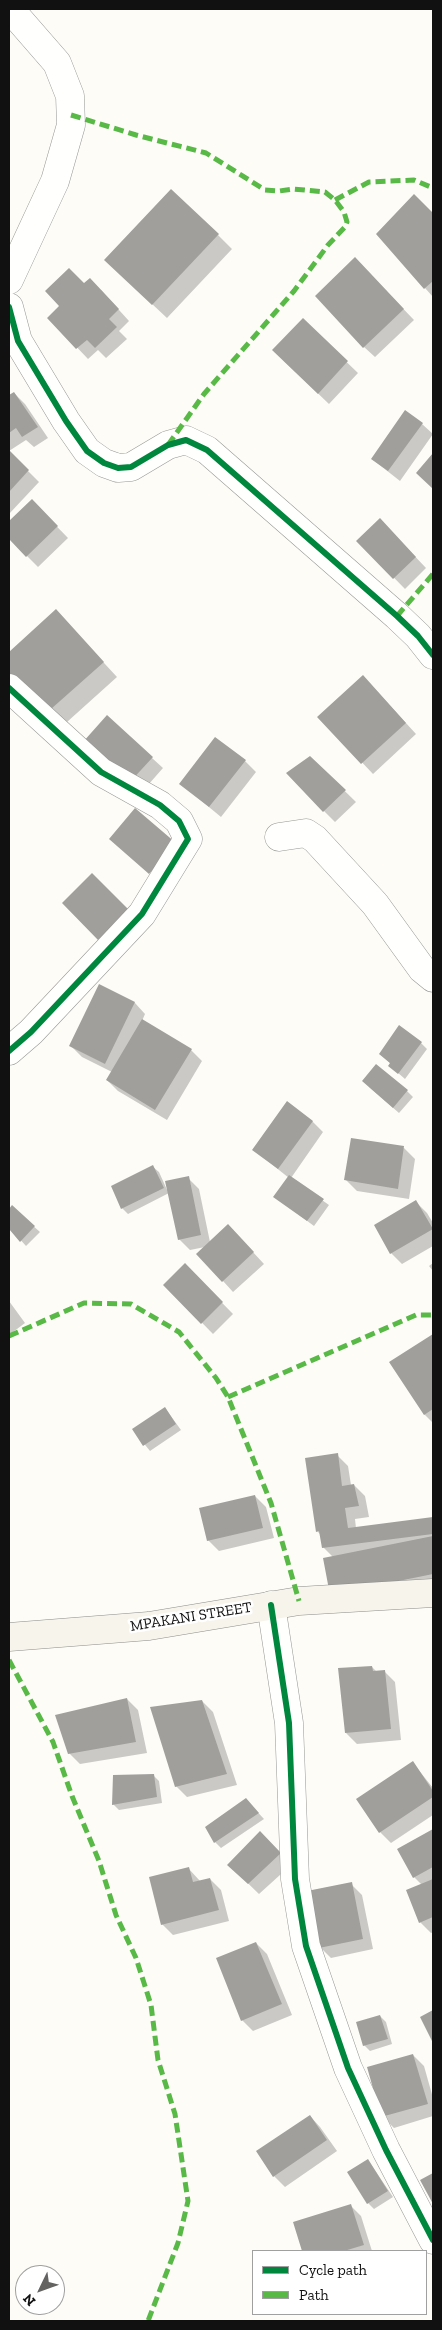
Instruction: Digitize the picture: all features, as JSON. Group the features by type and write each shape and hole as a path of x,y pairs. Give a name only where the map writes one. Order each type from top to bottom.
{"street":[{"path":"9,280 55,181 71,125 70,96 57,63 10,9"},
{"path":"9,307 18,341 66,421 87,451 104,463 118,468 131,467 168,444 186,440 207,450 397,616 433,654"},
{"path":"9,688 101,772 160,806 179,821 188,839 142,914 32,1032 9,1051"},
{"path":"279,837 306,833 315,838 375,904 422,969 433,978"},
{"name":"MPAKANI STREET","path":"9,1637 149,1626 299,1601 433,1593"},
{"path":"271,1605 289,1723 295,1880 306,1946 348,2068 386,2150 433,2240"}],"building":[{"path":"171,189 219,234 152,305 104,260"},
{"path":"414,194 433,213 433,281 424,289 376,234"},
{"path":"355,257 404,309 363,348 315,296"},
{"path":"69,268 84,283 90,278 119,309 109,319 117,327 95,348 87,340 76,349 47,318 59,306 45,291"},
{"path":"303,318 348,361 318,394 272,350"},
{"path":"14,392 38,427 22,437 16,428 9,433 9,395"},
{"path":"405,410 423,423 388,471 371,459"},
{"path":"9,450 29,470 9,492"},
{"path":"433,453 433,489 416,473"},
{"path":"32,499 58,526 26,557 9,539 9,521"},
{"path":"380,518 416,557 393,579 356,541"},
{"path":"56,609 104,662 42,717 9,680 9,652"},
{"path":"363,675 406,723 361,764 317,717"},
{"path":"107,715 153,757 129,783 83,742"},
{"path":"215,737 246,760 209,807 179,784"},
{"path":"310,756 346,790 323,812 286,773"},
{"path":"135,808 176,843 149,874 109,839"},
{"path":"92,873 129,910 98,940 62,903"},
{"path":"99,984 135,1002 105,1064 69,1046"},
{"path":"142,1019 192,1049 155,1110 106,1080"},
{"path":"399,1025 422,1042 398,1074 388,1066 390,1063 379,1054"},
{"path":"376,1064 408,1090 393,1108 362,1081"},
{"path":"287,1101 313,1121 278,1169 252,1150"},
{"path":"351,1138 404,1146 398,1189 344,1180"},
{"path":"153,1165 164,1188 121,1209 111,1186"},
{"path":"289,1175 324,1199 307,1221 273,1197"},
{"path":"189,1176 201,1235 178,1240 165,1181"},
{"path":"416,1200 433,1229 390,1254 374,1225"},
{"path":"12,1205 35,1226 20,1242 9,1229 9,1209"},
{"path":"228,1224 254,1252 222,1282 196,1254"},
{"path":"185,1263 223,1302 201,1324 163,1285"},
{"path":"433,1334 433,1409 424,1415 389,1362"},
{"path":"165,1407 176,1424 143,1446 132,1429"},
{"path":"338,1453 342,1486 354,1484 359,1506 345,1508 348,1528 433,1517 433,1534 322,1548 319,1531 316,1532 305,1458"},
{"path":"255,1495 263,1528 207,1541 199,1508"},
{"path":"433,1536 433,1574 330,1595 323,1558"},
{"path":"372,1666 373,1671 385,1670 391,1729 345,1733 338,1668"},
{"path":"127,1698 136,1742 68,1754 55,1715"},
{"path":"202,1700 227,1774 175,1787 150,1707"},
{"path":"413,1761 433,1791 433,1797 379,1833 356,1799"},
{"path":"154,1774 157,1797 112,1805 113,1775"},
{"path":"246,1798 259,1813 214,1843 205,1827"},
{"path":"433,1829 433,1867 413,1878 397,1849"},
{"path":"260,1831 281,1853 248,1884 227,1865"},
{"path":"189,1867 193,1882 210,1878 219,1910 161,1925 149,1877"},
{"path":"433,1879 433,1917 419,1923 406,1890"},
{"path":"352,1882 363,1939 319,1948 307,1891"},
{"path":"256,1942 282,2004 241,2021 216,1958"},
{"path":"433,2010 433,2043 420,2017"},
{"path":"380,2015 388,2039 363,2046 356,2022"},
{"path":"413,2054 428,2104 381,2117 367,2067"},
{"path":"310,2115 327,2140 273,2177 256,2151"},
{"path":"368,2159 388,2191 367,2204 347,2172"},
{"path":"433,2173 433,2204 420,2180"},
{"path":"351,2204 364,2245 347,2250 302,2250 293,2222"}],"marked path":[{"path":"71,115 136,135 206,153 265,190 293,189 325,192 335,200 344,212 347,222 294,291 204,394 168,445"},
{"path":"335,200 369,182 414,180 433,188"},
{"path":"397,616 433,574"},
{"path":"9,1336 84,1303 131,1304 179,1332 216,1378 228,1397 271,1503 299,1601"},
{"path":"228,1397 416,1315 433,1315"},
{"path":"9,1660 53,1742 72,1796 99,1861 116,1915 136,1958 151,2005 158,2060 175,2114 188,2201 178,2243 148,2321"}],"cycle path":[{"path":"9,307 18,341 66,421 87,451 104,463 118,468 131,467 168,445 186,440 207,450 397,616 418,636 433,655"},
{"path":"9,688 101,772 160,805 179,821 188,839 142,914 31,1032 9,1051"},
{"path":"271,1605 289,1723 295,1879 306,1946 348,2068 386,2150 433,2240"}]}
